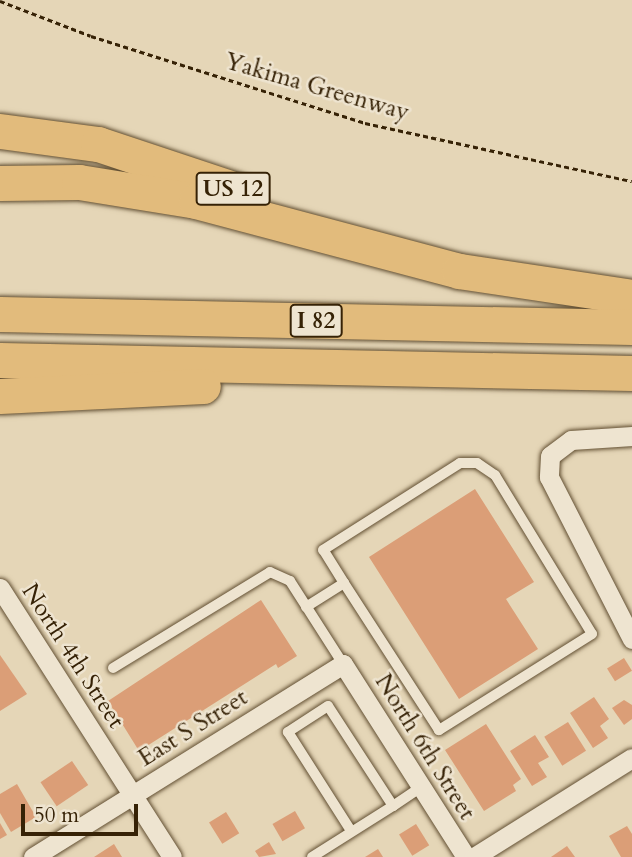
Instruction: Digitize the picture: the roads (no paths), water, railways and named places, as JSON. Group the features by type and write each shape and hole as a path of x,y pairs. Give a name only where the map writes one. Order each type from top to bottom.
{"highway":[{"name":"US 12","path":"0,131 98,144 459,271 632,297"},
{"path":"0,183 79,182 197,201 459,271"},
{"name":"I 82","path":"0,314 632,327"},
{"name":"I 82","path":"0,360 632,373"},
{"path":"0,396 436,370"}],"street":[{"path":"632,436 572,440 550,456 550,477 570,526 626,613 632,639"},
{"name":"North 4th Street","path":"0,588 172,857"},
{"name":"East S Street","path":"33,857 343,664"},
{"name":"North 6th Street","path":"343,664 466,857"},
{"path":"474,857 632,758"}],"lane":[{"path":"460,463 477,463 495,475 592,634 439,730 344,583 323,550 460,463"},
{"path":"113,668 270,572 290,581 343,664"},
{"path":"306,607 344,583"},
{"path":"351,831 288,732 328,706 393,806"},
{"path":"312,857 421,787"}]}
